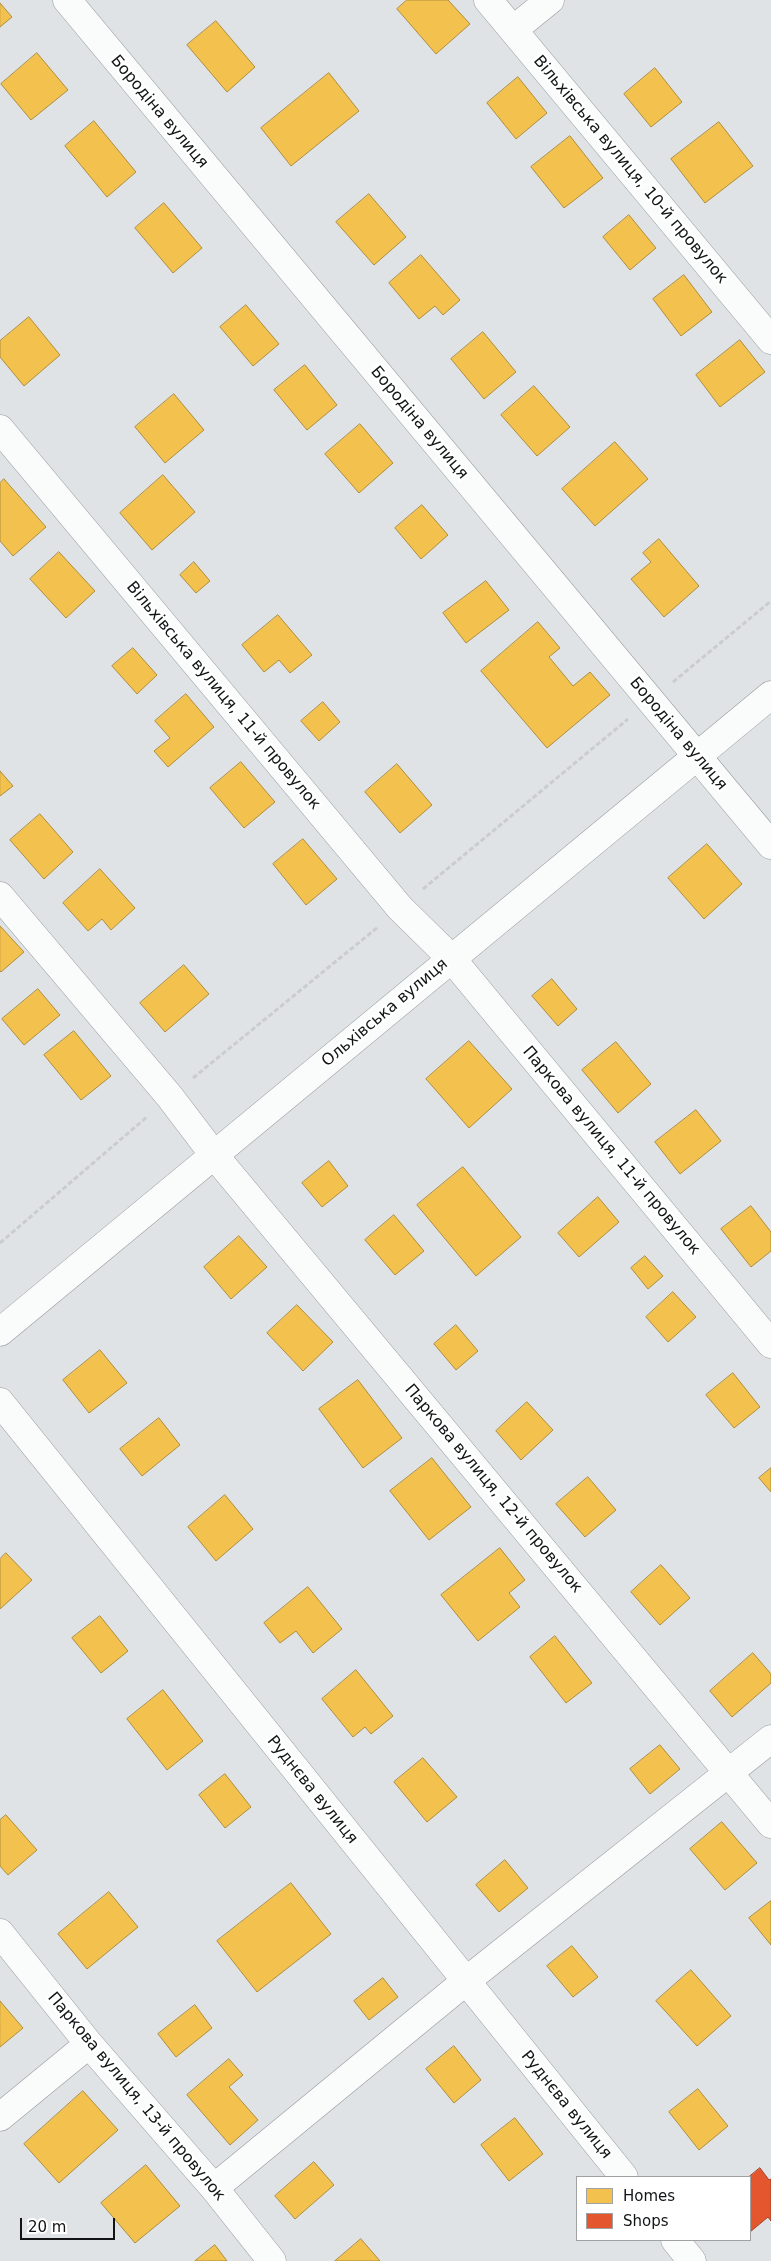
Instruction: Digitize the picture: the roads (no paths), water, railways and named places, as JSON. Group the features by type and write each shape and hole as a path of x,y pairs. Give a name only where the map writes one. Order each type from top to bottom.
{"street":[{"name":"Бородіна вулиця","path":"66,0 771,845"},
{"name":"Вільхівська вулиця, 10-й провулок","path":"488,0 771,340"},
{"path":"514,30 550,0"},
{"name":"Вільхівська вулиця, 11-й провулок","path":"0,429 400,908 451,958"},
{"name":"Ольхівська вулиця","path":"0,1332 771,695"},
{"name":"Паркова вулиця, 12-й провулок","path":"0,896 170,1096 214,1154 771,1824"},
{"name":"Паркова вулиця, 11-й провулок","path":"451,958 771,1344"},
{"name":"Руднєва вулиця","path":"0,1402 623,2176"},
{"path":"214,2188 466,1981 771,1739"},
{"name":"Паркова вулиця, 13-й провулок","path":"0,1933 89,2044 214,2188 272,2261"},
{"path":"0,2117 89,2044"},
{"path":"675,2241 692,2261"}]}
